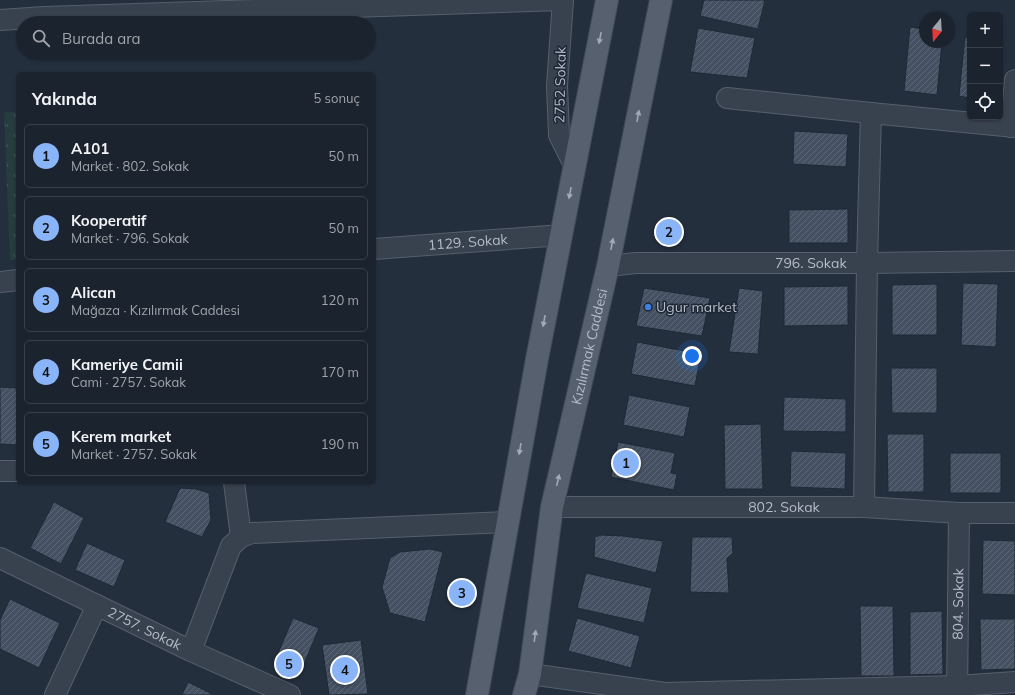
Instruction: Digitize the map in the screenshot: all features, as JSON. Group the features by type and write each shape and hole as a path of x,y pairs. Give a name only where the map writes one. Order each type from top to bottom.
{"main road":[{"path":"477,693 537,359 608,0"},
{"name":"Kızılırmak Caddesi","path":"527,688 552,507 608,266 661,0"}],"street":[{"name":"2752 Sokak","path":"563,0 557,86 559,135 575,167"},
{"path":"75,16 563,0"},
{"path":"0,20 16,19"},
{"path":"727,98 872,114 1013,127 1015,80"},
{"path":"864,507 867,263 872,114"},
{"name":"1129. Sokak","path":"376,249 562,235"},
{"name":"796. Sokak","path":"608,266 636,263 867,263 1015,261"},
{"path":"0,282 16,280"},
{"path":"0,471 16,471"},
{"path":"234,484 241,537"},
{"name":"802. Sokak","path":"552,507 864,507 959,513 1015,513"},
{"name":"804. Sokak","path":"957,690 959,513"},
{"path":"191,651 231,546 241,537 252,533 507,522"},
{"name":"2757. Sokak","path":"0,558 191,651 290,695"},
{"path":"55,695 97,605"},
{"path":"527,688 664,694 957,690 1015,682"}],"green space":[{"path":"4,112 16,112 16,260 10,260"}],"building":[{"path":"704,0 765,0 758,29 700,16"},
{"path":"910,27 919,28 919,48 941,48 937,95 904,91"},
{"path":"698,28 755,38 747,78 690,72"},
{"path":"965,37 967,37 967,97 959,96"},
{"path":"794,131 848,134 846,167 793,164"},
{"path":"848,209 848,243 789,243 789,210"},
{"path":"963,283 998,284 996,347 961,345"},
{"path":"937,284 937,335 892,335 892,285"},
{"path":"848,286 848,325 784,326 784,287"},
{"path":"644,288 710,298 702,336 636,326"},
{"path":"739,288 763,291 758,354 729,352"},
{"path":"637,342 701,354 695,386 631,374"},
{"path":"891,368 937,368 937,413 892,413"},
{"path":"0,387 16,388 16,445 0,444"},
{"path":"629,395 690,407 684,437 623,425"},
{"path":"784,397 846,399 846,432 783,431"},
{"path":"761,424 763,489 725,489 724,425"},
{"path":"887,434 924,434 924,492 888,492"},
{"path":"618,442 675,453 671,473 677,474 674,490 611,477"},
{"path":"791,451 846,453 845,489 790,487"},
{"path":"950,453 1001,453 1001,493 950,493"},
{"path":"180,488 196,489 209,493 211,520 202,537 165,522"},
{"path":"54,502 84,518 61,564 30,548"},
{"path":"601,535 663,541 656,573 594,557 595,537"},
{"path":"692,537 732,537 733,553 727,558 729,593 690,592"},
{"path":"983,540 1015,541 1015,595 982,594"},
{"path":"87,543 125,560 114,587 75,570"},
{"path":"430,549 443,552 425,622 390,613 382,587 390,558 400,552"},
{"path":"586,573 652,588 644,623 577,608"},
{"path":"10,599 60,623 39,668 0,649 0,620"},
{"path":"860,606 893,606 894,676 861,676"},
{"path":"942,611 943,674 910,675 910,612"},
{"path":"293,618 319,628 299,676 273,665"},
{"path":"577,618 640,636 631,668 568,651"},
{"path":"980,619 1015,619 1015,669 981,670"},
{"path":"361,640 368,694 329,695 322,645"},
{"path":"188,682 212,694 212,695 182,695"}],"place":[{"name":"Kooperatif","path":"669,232"},
{"name":"Ugur market","path":"648,307"},
{"name":"A101","path":"626,463"},
{"name":"Alican","path":"462,593"},
{"name":"Kerem market","path":"289,664"},
{"name":"Kameriye Camii","path":"345,670"}]}
